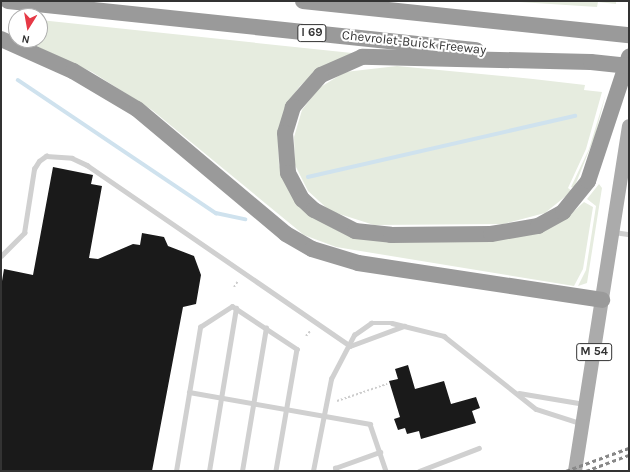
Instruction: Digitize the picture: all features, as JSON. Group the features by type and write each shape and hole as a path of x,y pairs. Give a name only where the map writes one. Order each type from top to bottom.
{"highway":[{"name":"Chevrolet-Buick Freeway","path":"8,1 629,66"},
{"name":"I 69","path":"303,1 629,35"},
{"path":"1,39 26,49 94,82 137,109 286,234 312,250 352,262 602,300"},
{"path":"590,62 362,57 321,75 293,107 285,133 288,173 302,198 314,210 355,231 391,235 491,234 538,226 563,212 588,181 629,57"}],"main road":[{"name":"M 54","path":"575,471 613,232 625,183 629,126"}],"lane":[{"path":"1,256 24,234 34,169 39,161 46,156 72,158 87,165 350,346"},
{"path":"613,232 629,234"},
{"path":"176,471 200,326 232,306 297,349 276,471"},
{"path":"209,471 236,308"},
{"path":"313,471 322,414 336,366 350,346 354,335 371,323 404,326 444,336 519,393 536,409 583,424"},
{"path":"350,346 404,326"},
{"path":"242,471 266,328"},
{"path":"189,392 322,414 370,424 386,471"},
{"path":"519,393 586,404"},
{"path":"419,471 479,448"},
{"path":"336,471 336,468 380,452"}],"path":[{"path":"234,287 238,281"},
{"path":"306,336 311,330"},
{"path":"337,400 386,384"}],"shaded area":[{"path":"506,1 616,1 616,4 598,2 597,7"},
{"path":"48,21 352,53 318,70 300,86 292,97 278,136 279,165 306,213 344,234 485,240 574,211 584,202 593,207 583,269 574,286 336,247 304,235 152,110 92,72 40,48 48,48"},
{"path":"397,66 585,85 584,90 602,92 586,149 568,188 572,191 545,213 503,224 374,225 330,211 308,191 295,165 294,137 302,110 319,88 345,72"},
{"path":"606,93 595,136 574,188 571,187 589,149"},
{"path":"599,184 602,188 587,283 578,286 586,270 596,206 587,199"}],"building":[{"path":"53,167 93,175 91,184 102,186 89,258 98,259 133,244 140,245 142,233 164,237 168,246 194,256 201,275 196,304 183,307 152,471 1,471 1,287 4,269 33,275"},
{"path":"408,365 415,389 444,381 451,404 476,397 480,408 472,411 476,423 421,439 419,431 407,434 405,428 398,430 394,419 400,417 389,381 398,379 395,369"}],"waterway":[{"path":"18,80 216,213 245,219"},
{"path":"308,177 575,116"}],"railway":[{"path":"566,471 629,448"},
{"path":"586,471 629,455"}]}
